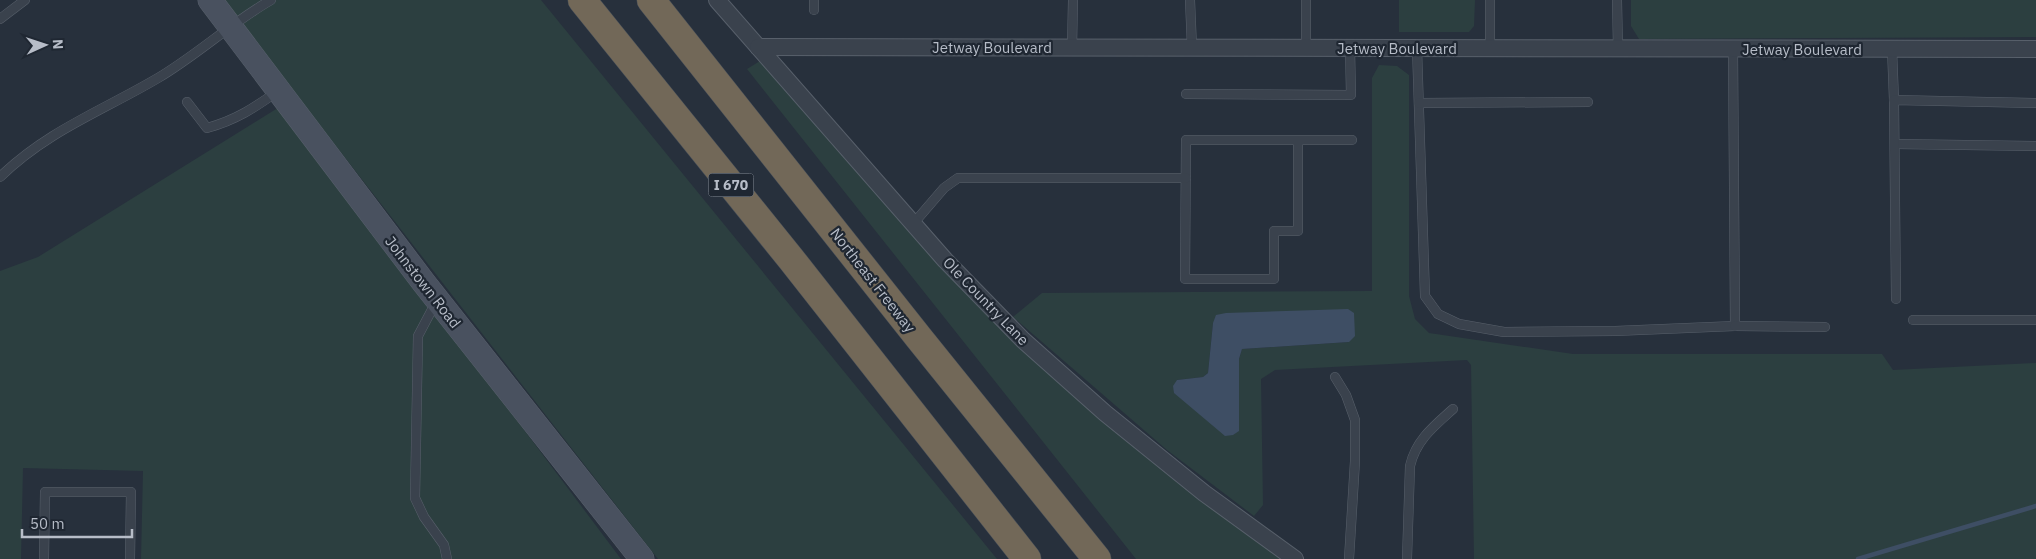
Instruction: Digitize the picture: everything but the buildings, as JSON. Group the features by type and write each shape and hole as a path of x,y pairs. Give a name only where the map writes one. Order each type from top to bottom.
{"highway":[{"name":"I 670","path":"582,0 791,258 1027,559"},
{"name":"Northeast Freeway","path":"651,0 1097,559"}],"main road":[{"name":"Johnstown Road","path":"210,0 437,300 642,559"}],"street":[{"name":"Ole Country Lane","path":"717,0 913,224 1023,340 1105,413 1204,493 1295,559"},
{"name":"Jetway Boulevard","path":"758,47 2036,49"}],"lane":[{"path":"0,19 25,0"},
{"path":"0,178 15,162 72,123 159,78 229,27 271,0"},
{"path":"814,0 814,10"},
{"path":"1072,48 1073,0"},
{"path":"1190,0 1192,48"},
{"path":"1306,0 1306,48"},
{"path":"1490,0 1490,48"},
{"path":"1617,0 1618,48"},
{"path":"1186,94 1351,95 1350,48"},
{"path":"1417,48 1425,296 1438,314 1459,324 1504,332 1615,331 1735,326 1825,327"},
{"path":"1733,48 1735,326"},
{"path":"1892,49 1896,299"},
{"path":"187,102 207,128 229,122 247,113 278,91"},
{"path":"1894,100 2036,102"},
{"path":"1419,103 1588,102"},
{"path":"1298,140 1298,231 1274,231 1274,279 1185,279 1186,140 1298,140 1352,140"},
{"path":"1895,144 2036,146"},
{"path":"913,224 944,188 958,178 1186,178"},
{"path":"437,300 418,336 415,498 424,517 444,545 446,559"},
{"path":"1913,320 2036,320"},
{"path":"1335,377 1346,395 1355,420 1356,461 1349,559"},
{"path":"1407,559 1410,466 1413,452 1427,432 1453,409"},
{"path":"44,559 45,492 131,492 130,559"}],"shaded area":[{"path":"222,0 541,0 997,559 658,559"},
{"path":"1399,0 1475,0 1474,26 1469,32 1399,32"},
{"path":"1631,0 2036,0 2036,37 1639,39 1631,26"},
{"path":"760,61 899,220 1282,559 1136,559 747,69"},
{"path":"1379,65 1397,66 1409,75 1409,296 1415,319 1429,333 1573,354 1882,354 1893,370 2036,363 2036,559 1474,559 1471,365 1467,360 1275,370 1261,379 1263,505 1254,516 1167,450 1013,317 1042,293 1372,291 1372,78","holes":["1213,323 1349,342 1242,349 1239,359 1174,393 1177,380 1203,377 1208,373"]},
{"path":"281,106 621,559 141,559 143,471 23,468 21,559 0,559 0,271 38,257"}],"water":[{"path":"1348,309 1354,313 1355,336 1349,342 1242,349 1239,359 1239,431 1233,435 1225,436 1174,393 1173,386 1177,380 1203,377 1208,373 1213,323 1216,315 1226,313"}],"waterway":[{"path":"1858,559 2036,506"}]}
